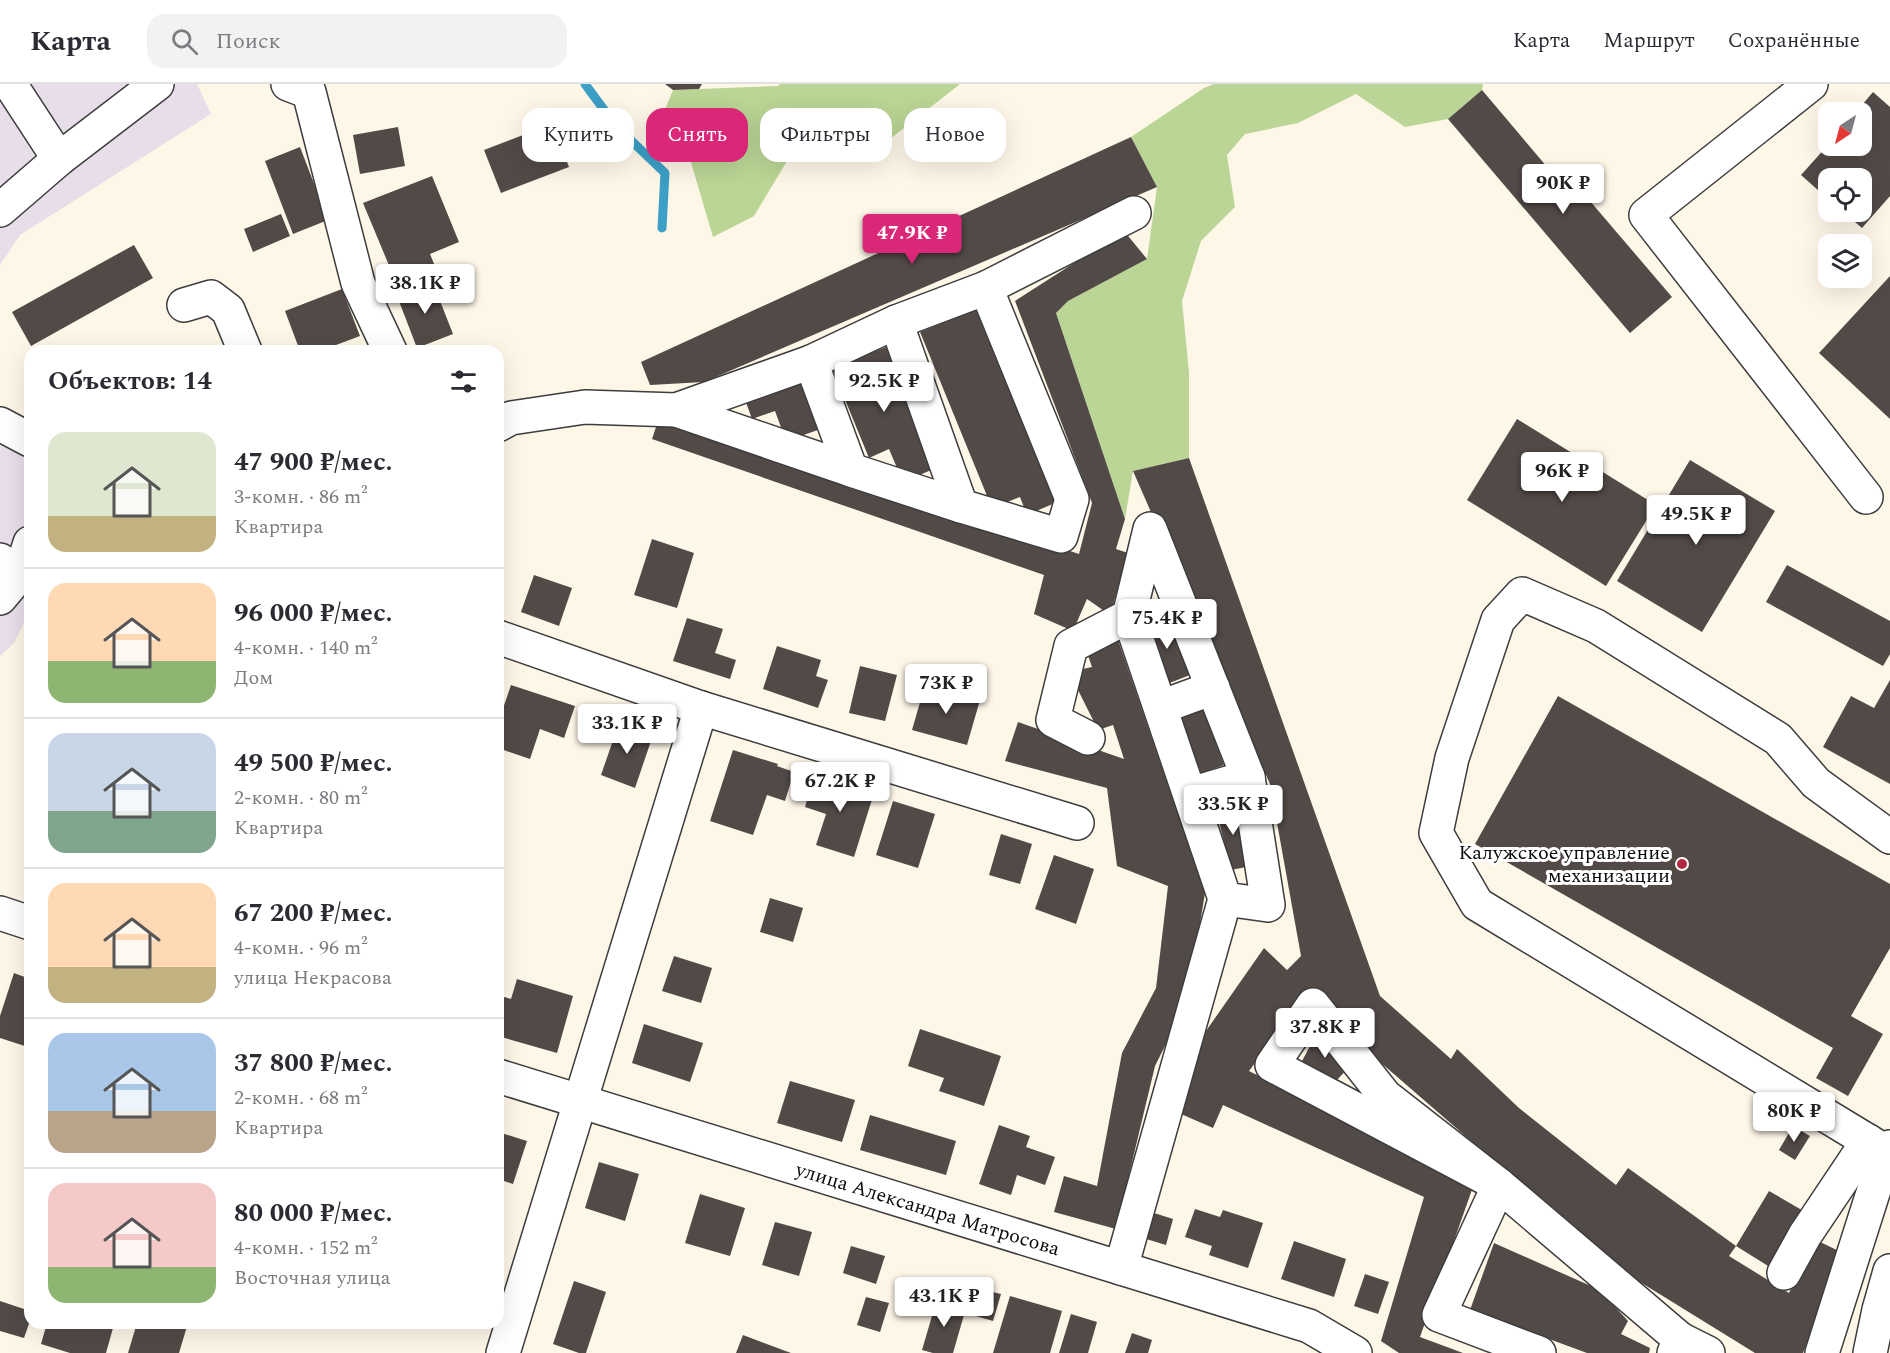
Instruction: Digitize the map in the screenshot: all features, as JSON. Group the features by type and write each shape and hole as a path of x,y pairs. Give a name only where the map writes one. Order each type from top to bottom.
{"street":[{"path":"10,84 59,159"},
{"path":"0,210 59,159 157,84"},
{"path":"288,84 309,92 358,283 387,345"},
{"path":"1811,84 1646,215 1866,497"},
{"path":"676,410 811,362 896,322 986,288 1134,213"},
{"path":"504,422 511,418 585,407 676,410 851,471 1061,537 1072,499 986,288"},
{"path":"184,305 211,297 228,310 243,345"},
{"path":"896,322 961,506"},
{"path":"811,362 851,471"},
{"path":"0,424 24,437"},
{"path":"1120,1268 1225,899 1130,616 1150,529 1248,777 1268,905 1225,899"},
{"path":"13,577 24,555"},
{"path":"1881,1147 1477,904 1436,833 1452,758 1498,620 1522,594 1596,626 1778,739 1815,783 1890,837"},
{"path":"1088,738 1053,720 1071,646 1130,616"},
{"path":"504,640 701,708 1077,822"},
{"path":"1161,707 1213,688"},
{"path":"503,1353 578,1102 701,708"},
{"path":"1190,794 1248,777"},
{"path":"0,913 24,921"},
{"path":"1499,1185 1272,1065 1313,1005 1385,1096 1499,1185 1688,1348"},
{"name":"улица Александра Матросова","path":"504,1078 1309,1326 1354,1353"},
{"path":"1784,1273 1805,1235 1881,1147"},
{"path":"1822,1353 1881,1147"},
{"path":"1499,1185 1439,1315 1539,1353"},
{"path":"1870,1353 1890,1271"}],"shaded area":[{"path":"0,84 197,84 211,114 20,235 0,265"},
{"path":"0,407 24,421 24,623 14,643 0,656"}],"green space":[{"path":"780,84 960,84 929,108 904,108 904,128 892,137 892,108 760,108 760,162 786,162 754,216 713,237 691,162 748,162 748,108 666,108 673,90 778,86"},
{"path":"1214,84 1483,84 1482,90 1448,119 1405,127 1356,94 1298,123 1245,134 1227,155 1235,207 1201,241 1182,301 1189,372 1189,458 1133,471 1125,519 1056,313 1068,301 1147,259 1157,187 1131,137 1204,88"}],"building":[{"path":"665,84 702,84 699,89 673,90"},
{"path":"1482,90 1570,194 1578,187 1672,297 1630,333 1448,119"},
{"path":"1873,92 1890,107 1890,196 1872,217 1872,168 1818,168 1818,190 1801,175 1818,156 1872,156 1872,102 1864,102"},
{"path":"398,127 405,166 360,174 353,135"},
{"path":"522,135 522,162 567,162 569,167 501,193 484,150"},
{"path":"1131,137 1157,187 704,382 650,385 641,362"},
{"path":"300,147 328,220 293,234 265,161"},
{"path":"432,176 459,242 430,254 437,271 398,287 363,203"},
{"path":"281,214 290,236 253,252 244,229"},
{"path":"1855,222 1867,222 1862,228"},
{"path":"1124,231 1147,259 1068,301 1056,313 1125,519 1116,549 1128,553 1110,615 1087,599 1073,631 1034,614 1044,575 652,439 660,415 1079,554 1092,503 1015,301"},
{"path":"134,245 153,278 33,345 30,345 12,312"},
{"path":"1890,276 1890,419 1819,353"},
{"path":"433,283 453,334 425,345 416,345 397,296"},
{"path":"342,289 360,336 336,345 298,345 285,311"},
{"path":"976,310 1055,503 1027,515 1020,497 992,508 920,332"},
{"path":"886,347 936,468 903,482 889,449 869,458 832,368"},
{"path":"799,377 818,430 786,441 775,411 752,419 744,397"},
{"path":"1517,419 1656,505 1606,586 1467,500"},
{"path":"1189,458 1380,996 1451,1059 1457,1049 1519,1108 1616,1185 1628,1168 1736,1246 1729,1256 1789,1293 1814,1239 1845,1254 1803,1353 1755,1353 1619,1269 1380,1062 1317,988 1303,999 1249,1071 1474,1184 1420,1337 1463,1353 1399,1353 1381,1341 1424,1197 1223,1105 1213,1128 1181,1114 1199,1041 1264,948 1287,970 1301,956 1270,784 1133,471"},
{"path":"1690,460 1775,511 1702,632 1617,581"},
{"path":"652,539 694,553 677,608 634,595"},
{"path":"1787,565 1890,621 1890,654 1883,666 1766,602"},
{"path":"534,575 572,588 559,626 521,612"},
{"path":"1167,615 1190,675 1167,684 1145,623"},
{"path":"687,618 723,629 715,653 736,660 730,679 673,661"},
{"path":"1117,637 1205,893 1187,1002 1155,1066 1116,1229 1054,1212 1064,1176 1097,1186 1122,1053 1156,988 1168,886 1117,866 1107,788 1005,761 1018,722 1124,759 1113,725 1098,730 1069,672 1092,667 1085,647"},
{"path":"777,646 821,660 816,676 828,680 818,708 763,689"},
{"path":"860,666 897,675 885,721 849,713"},
{"path":"1890,680 1890,784 1823,747 1851,696 1874,708"},
{"path":"511,685 575,706 564,738 540,729 530,759 504,750 504,705"},
{"path":"925,685 980,700 967,745 912,730"},
{"name":"Калужское управление механизации","path":"1558,696 1890,884 1890,948 1851,1016 1883,1034 1848,1096 1816,1078 1833,1048 1475,844"},
{"path":"1202,706 1224,765 1201,773 1179,715"},
{"path":"619,723 653,735 635,788 601,775"},
{"path":"733,750 778,764 777,766 794,772 785,801 767,795 753,835 710,821"},
{"path":"815,774 874,793 854,857 816,845 826,814 805,807"},
{"path":"893,801 935,814 918,868 876,855"},
{"path":"1235,802 1251,866 1231,870 1215,806"},
{"path":"1001,834 1032,844 1020,884 989,875"},
{"path":"1054,855 1094,869 1076,924 1035,909"},
{"path":"770,898 803,908 793,942 760,932"},
{"path":"674,956 712,968 701,1003 662,991"},
{"path":"14,973 24,977 24,1046 0,1038 0,1016"},
{"path":"517,979 573,996 557,1053 504,1038 504,997 511,999"},
{"path":"644,1024 703,1043 690,1082 632,1063"},
{"path":"920,1029 1001,1056 984,1106 939,1091 944,1078 908,1066"},
{"path":"1317,1033 1349,1067 1337,1080 1302,1061"},
{"path":"790,1081 855,1100 842,1142 777,1123"},
{"path":"870,1115 956,1141 946,1175 860,1150"},
{"path":"999,1125 1030,1136 1026,1147 1055,1157 1045,1185 1017,1175 1011,1195 979,1184"},
{"path":"1793,1126 1810,1136 1795,1160 1779,1150"},
{"path":"504,1134 527,1141 513,1184 504,1181"},
{"path":"599,1162 639,1174 625,1221 585,1208"},
{"path":"1769,1191 1807,1213 1773,1269 1736,1246"},
{"path":"700,1194 745,1208 730,1256 685,1243"},
{"path":"1195,1209 1220,1217 1223,1210 1263,1223 1248,1268 1209,1255 1212,1246 1185,1237"},
{"path":"1151,1212 1173,1219 1166,1245 1143,1238"},
{"path":"775,1222 812,1232 799,1276 762,1265"},
{"path":"1294,1241 1346,1259 1334,1297 1281,1279"},
{"path":"1494,1243 1600,1290 1628,1321 1621,1334 1650,1348 1649,1353 1587,1353 1470,1310"},
{"path":"851,1246 885,1256 876,1284 843,1273"},
{"path":"1365,1274 1389,1282 1378,1314 1354,1306"},
{"path":"574,1281 606,1292 586,1353 579,1353 553,1344"},
{"path":"984,1290 1001,1294 993,1321 976,1316"},
{"path":"1010,1296 1062,1311 1050,1353 993,1353"},
{"path":"866,1297 889,1303 880,1332 857,1325"},
{"path":"937,1299 966,1308 953,1353 933,1353 922,1350"},
{"path":"0,1301 24,1309 24,1329 27,1329 24,1338 0,1331"},
{"path":"1071,1314 1097,1322 1088,1353 1059,1353"},
{"path":"45,1329 113,1329 106,1353 70,1353 41,1344"},
{"path":"135,1329 186,1329 179,1353 128,1353"},
{"path":"1132,1333 1152,1340 1148,1353 1125,1353"},
{"path":"743,1335 791,1353 736,1353"}],"waterway":[{"path":"585,84 616,126 665,173 662,228"}],"place":[{"name":"Калужское управление механизации","path":"1682,864"}]}
